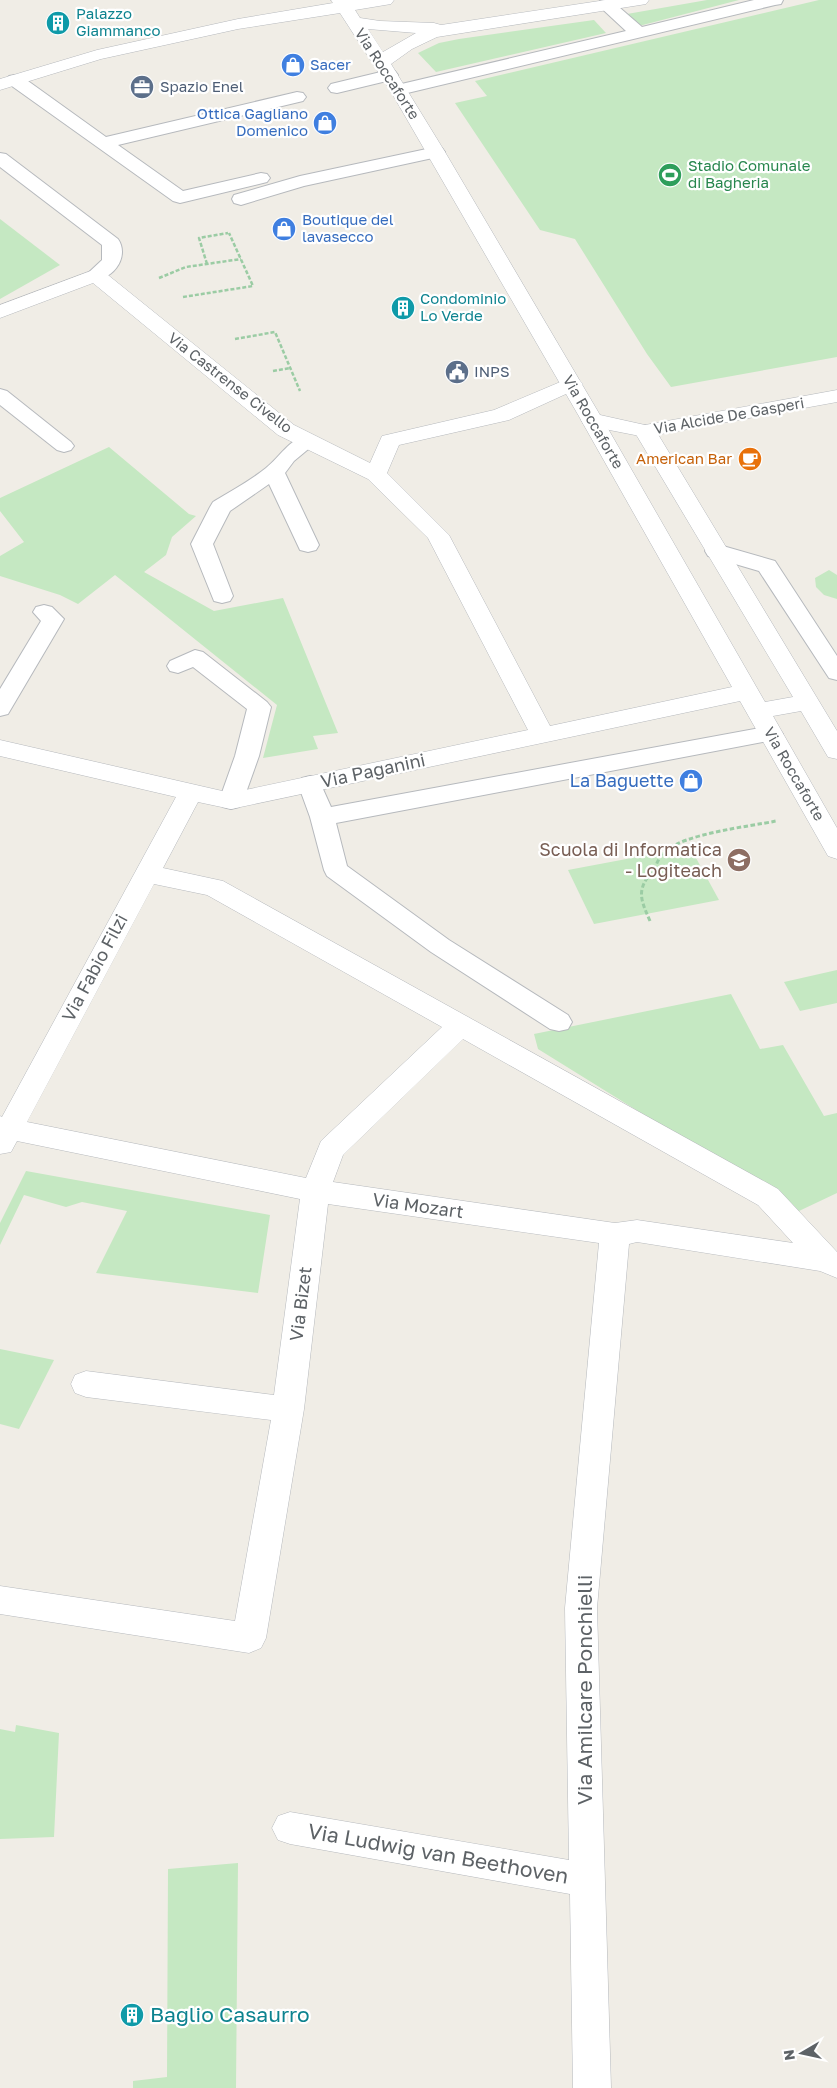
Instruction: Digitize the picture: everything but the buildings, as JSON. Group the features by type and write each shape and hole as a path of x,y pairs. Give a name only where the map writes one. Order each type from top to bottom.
{"street":[{"path":"7,83 97,55 163,40 238,24 346,9 384,0"},
{"path":"390,76 398,48 433,32 640,0"},
{"path":"346,9 380,26 459,29"},
{"name":"Via Roccaforte","path":"346,9 390,76 436,152 572,384 837,850"},
{"path":"0,312 96,275"},
{"name":"Via Castrense Civello","path":"96,275 286,430 376,474 438,534 543,735"},
{"path":"376,474 390,442 501,415 572,384"},
{"name":"Via Alcide De Gasperi","path":"592,420 645,431 837,396"},
{"path":"645,431 837,750"},
{"name":"Via Paganini","path":"0,748 231,801 543,735 752,702 808,702"},
{"name":"Via Fabio Filzi","path":"3,1134 191,792"},
{"path":"146,874 214,887 768,1197 832,1263"},
{"name":"Via Bizet","path":"0,1600 249,1638 288,1410 315,1191 331,1149 461,1025"},
{"name":"Via Mozart","path":"3,1134 315,1191 614,1234 637,1231 832,1263"},
{"name":"Via Amilcare Ponchielli","path":"592,2088 582,1608 614,1234"},
{"path":"86,1384 288,1410"},
{"name":"Via Ludwig van Beethoven","path":"290,1828 587,1880"}],"lane":[{"path":"337,88 390,76 638,32 775,0"},
{"path":"606,6 638,32"},
{"path":"7,83 108,147 180,197 282,174"},
{"path":"108,147 297,97"},
{"path":"108,147 199,130"},
{"path":"240,199 300,181 436,152"},
{"path":"0,158 111,244 112,262 96,275"},
{"path":"0,395 64,446"},
{"path":"222,596 202,544 221,506 274,472 287,457 308,441"},
{"path":"274,472 308,545"},
{"path":"716,551 767,566 837,673"},
{"path":"0,709 53,619 44,612"},
{"path":"178,666 195,657 259,707 247,756 231,801"},
{"path":"322,817 771,734"},
{"path":"310,784 322,817 336,870 440,946 559,1022"}],"path":[{"path":"225,225 253,286 236,288"},
{"path":"207,264 199,238 223,234"},
{"path":"119,294 186,267 241,260"},
{"path":"257,335 274,332 303,398"},
{"path":"274,371 290,368"},
{"path":"650,921 642,902 640,890 643,880 657,864 663,852 679,842 761,824"}],"green space":[{"path":"707,0 739,0 639,26 627,14"},
{"name":"Stadio Comunale di Bagheria","path":"819,0 837,0 837,357 671,387 647,354 575,239 540,230 455,103 487,96 475,81"},
{"path":"594,20 606,33 436,72 418,53 439,43 459,39"},
{"path":"0,219 60,265 0,299"},
{"path":"109,447 189,514 196,516 172,537 166,555 144,572 214,611 283,598 338,733 313,736 318,749 263,758 277,705 115,575 78,604 60,595 0,576 0,556 24,542 0,511 0,498"},
{"path":"829,570 837,575 837,599 824,595 816,587 815,578"},
{"path":"690,847 719,900 594,924 568,870"},
{"path":"837,970 837,1003 800,1011 784,982"},
{"path":"731,994 760,1049 783,1045 824,1116 837,1113 837,1193 799,1211 538,1049 534,1034"},
{"path":"26,1171 270,1215 258,1293 96,1273 127,1211 82,1202 66,1207 24,1195 0,1245 0,1223"},
{"path":"0,1349 54,1360 19,1429 0,1424"},
{"path":"16,1725 59,1733 54,1837 0,1839 0,1729 15,1732"},
{"path":"238,1863 236,2088 133,2088 133,2081 167,2077 168,1869"}],"place":[{"name":"Palazzo Giammanco","path":"58,23"},
{"name":"Sacer","path":"293,65"},
{"name":"Spazio Enel","path":"142,87"},
{"name":"Ottica Gagliano Domenico","path":"325,123"},
{"name":"Stadio Comunale di Bagheria","path":"670,175"},
{"name":"Boutique del lavasecco","path":"284,229"},
{"name":"Condominio Lo Verde","path":"403,308"},
{"name":"INPS","path":"457,372"},
{"name":"American Bar","path":"750,459"},
{"name":"La Baguette","path":"691,781"},
{"name":"Scuola di Informatica - Logiteach","path":"739,860"},
{"name":"Baglio Casaurro","path":"132,2015"}]}
